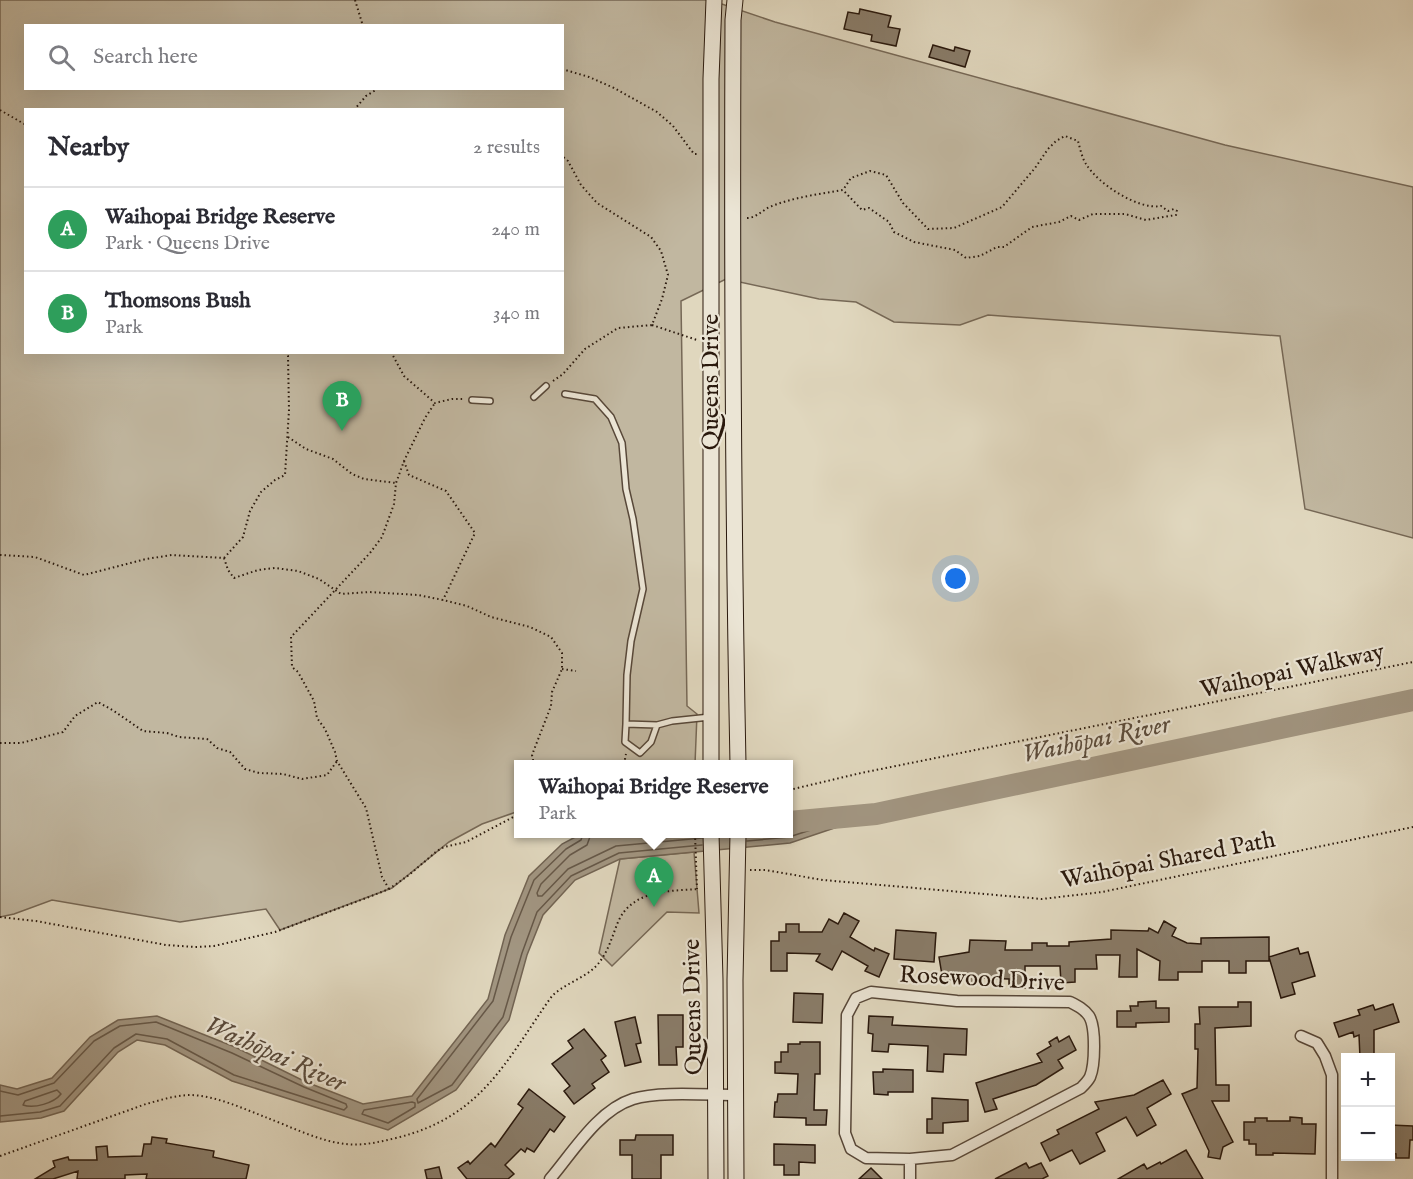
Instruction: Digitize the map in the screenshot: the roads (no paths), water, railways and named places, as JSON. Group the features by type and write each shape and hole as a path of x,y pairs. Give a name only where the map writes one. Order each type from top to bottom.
{"main road":[{"name":"Queens Drive","path":"711,760 711,155 714,0"},
{"name":"Queens Drive","path":"735,0 732,217 733,513 738,760"},
{"path":"711,513 733,513"},
{"name":"Queens Drive","path":"711,838 716,1179"},
{"name":"Queens Drive","path":"736,1179 738,838"}],"street":[{"name":"Rosewood Drive","path":"871,992 957,1001 1070,1002 1082,1008 1090,1017 1093,1030 1093,1069 1089,1080 1081,1088 952,1155 910,1159 866,1158 851,1149 845,1133 847,1015 856,998 871,992"},
{"path":"1301,1036 1317,1043 1332,1075 1332,1179"},
{"path":"550,1179 598,1122 620,1105 645,1097 736,1095"},
{"path":"910,1159 910,1179"}],"lane":[{"path":"534,397 546,387"},
{"path":"565,394 595,399 611,417 622,444 626,489 633,519 643,589 627,675 625,742 640,753 651,742 657,725"},
{"path":"472,400 490,401"},
{"path":"626,724 657,725 712,716"}],"water":[{"path":"793,812 876,814 790,843 620,859 575,880 543,915 527,955 509,1020 456,1090 388,1130 232,1081 165,1045 137,1040 118,1052 64,1111 41,1118 0,1122 0,1085 17,1089 52,1078 90,1037 118,1020 157,1016 235,1047 306,1082 363,1104 412,1096 488,999 505,935 529,876 562,844 573,838 793,838"}],"waterway":[{"name":"Waihōpai River","path":"793,822 876,814 1413,700"}],"place":[{"name":"Thomsons Bush","path":"342,431"},
{"name":"Waihopai Bridge Reserve","path":"654,907"}]}
